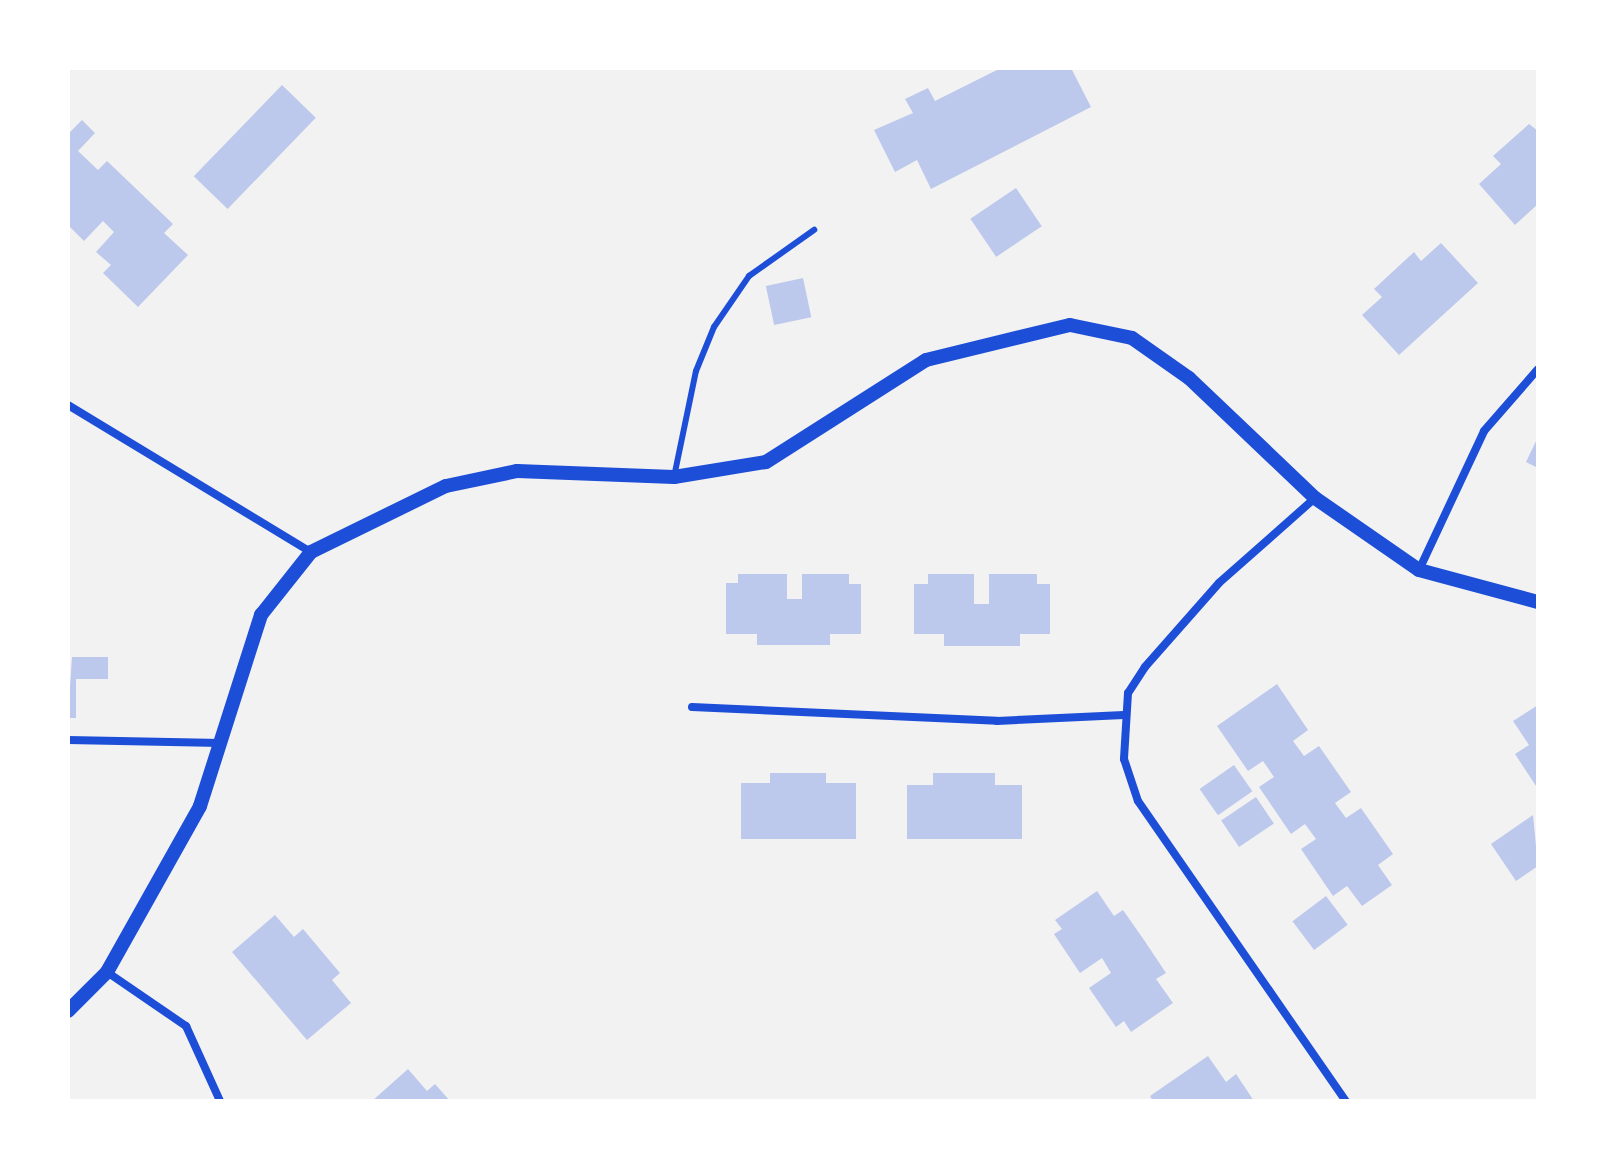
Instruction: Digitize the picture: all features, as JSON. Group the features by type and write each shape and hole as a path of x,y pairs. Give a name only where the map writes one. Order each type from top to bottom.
{"street":[{"path":"68,1011 107,972 159,890 200,806 261,615 311,552 446,486 517,471 674,477 766,462 926,360 1070,325 1132,338 1166,362 1315,498 1419,570 1538,602"},
{"path":"1419,570 1484,431 1538,369"},
{"path":"68,405 311,552"},
{"path":"1315,498 1209,593 1145,667 1124,715 1124,759 1138,801 1346,1101"},
{"path":"692,707 997,721 1124,715"},
{"path":"68,740 221,743"},
{"path":"107,972 186,1026 220,1101"}],"lane":[{"path":"674,477 696,371 714,327 749,276 814,230"}],"building":[{"path":"1001,68 1071,68 1091,107 931,189 917,160 895,172 874,130 913,113 905,99 928,88 935,101"},
{"path":"282,85 316,118 228,209 194,176"},
{"path":"82,120 95,133 78,151 98,170 107,161 173,224 164,233 188,255 138,307 103,273 111,265 96,252 114,232 103,221 84,241 68,225 68,134"},
{"path":"1529,124 1538,131 1538,204 1515,225 1479,184 1501,164 1493,156"},
{"path":"1016,188 1042,226 996,257 970,219"},
{"path":"1441,243 1478,283 1399,355 1362,315 1382,297 1374,289 1414,252 1421,261"},
{"path":"803,278 811,317 774,325 766,286"},
{"path":"1538,437 1538,468 1526,462"},
{"path":"738,574 787,574 787,599 802,599 802,574 849,574 849,584 861,584 861,634 830,634 830,645 757,645 757,634 726,634 726,583 738,583"},
{"path":"928,574 974,574 974,604 989,604 989,574 1037,574 1037,584 1050,584 1050,634 1020,634 1020,646 944,646 944,634 914,634 914,584 928,584"},
{"path":"72,657 108,657 108,679 76,679 76,718 68,718"},
{"path":"1277,684 1308,730 1293,741 1304,756 1319,746 1351,792 1335,803 1346,818 1361,808 1393,854 1378,865 1392,885 1362,906 1347,886 1333,896 1301,849 1316,839 1305,824 1291,834 1259,787 1274,777 1263,761 1248,771 1217,726"},
{"path":"1538,705 1538,789 1515,754 1529,745 1513,721"},
{"path":"1234,765 1252,791 1218,815 1200,789"},
{"path":"770,773 826,773 826,783 856,783 856,839 741,839 741,783 770,783"},
{"path":"933,773 995,773 995,785 1022,785 1022,839 907,839 907,785 933,785"},
{"path":"1256,797 1274,824 1239,847 1221,820"},
{"path":"1533,815 1538,866 1516,881 1491,844"},
{"path":"1097,891 1114,916 1123,910 1166,973 1156,979 1173,1003 1131,1032 1124,1021 1116,1027 1089,988 1111,973 1102,958 1080,973 1054,934 1062,929 1055,920"},
{"path":"1326,896 1348,925 1314,950 1292,921"},
{"path":"275,915 294,937 303,929 340,973 332,980 351,1003 307,1040 232,952"},
{"path":"1208,1056 1226,1082 1236,1074 1254,1101 1153,1101 1150,1096"},
{"path":"408,1069 427,1091 435,1084 450,1101 372,1101"}]}
